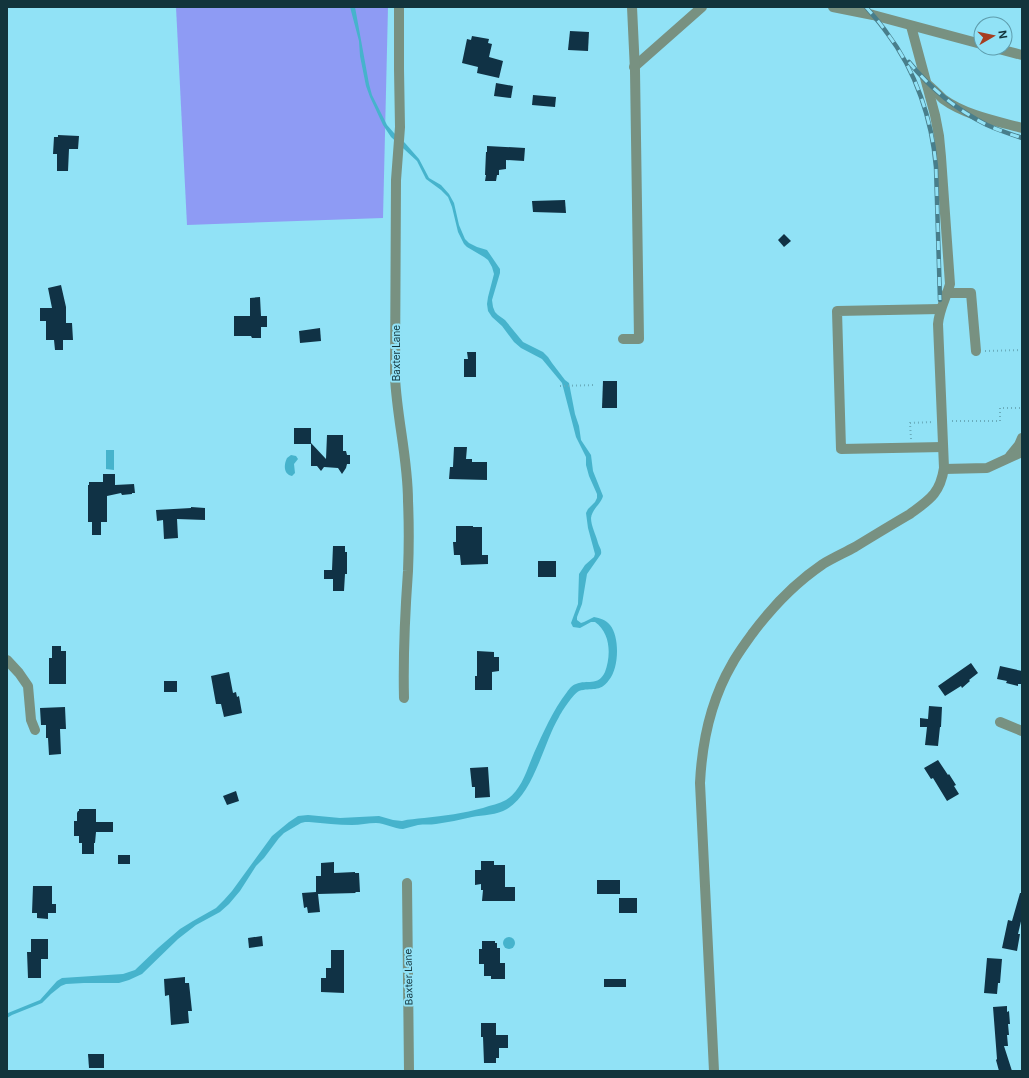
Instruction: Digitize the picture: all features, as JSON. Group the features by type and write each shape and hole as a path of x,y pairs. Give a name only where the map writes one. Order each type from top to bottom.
{"street":[{"name":"Baxter Lane","path":"399,7 400,136 396,180 395,377 397,408 404,454 408,500 408,571 404,631 404,698"},
{"path":"623,339 639,338 632,7"},
{"path":"634,66 702,7"},
{"path":"833,7 873,15 973,42"},
{"path":"714,1071 700,811 700,783 704,744 709,719 717,695 723,680 739,652 763,619 791,589 823,564 923,505 939,488 943,476 938,316 948,293 950,284 941,157 935,115 911,26"},
{"path":"927,84 944,99 960,108 992,120 1022,128"},
{"path":"948,293 971,293 976,351"},
{"path":"940,309 837,311 841,449 943,447"},
{"path":"1008,458 1014,452 1022,438"},
{"path":"944,470 987,468 1022,452"},
{"path":"7,660 20,673 28,686 31,720 35,730"},
{"path":"1000,722 1022,731"},
{"name":"Baxter Lane","path":"406,883 409,1071"}],"path":[{"path":"976,351 1022,350"},
{"path":"560,386 594,384"},
{"path":"911,448 910,423 1000,420 1000,408 1022,408"}],"shaded area":[{"path":"176,7 388,7 383,218 187,225"},
{"path":"350,7 355,7 372,95 387,125 419,159 429,178 441,185 449,194 454,203 459,225 465,239 477,247 487,250 500,269 492,300 495,312 505,320 523,342 543,352 569,383 581,440 591,455 593,471 603,496 591,518 598,544 601,549 601,554 587,574 582,604 577,620 581,623 594,617 607,622 610,625 617,645 615,668 609,680 602,687 579,691 571,699 553,728 531,780 516,802 507,809 494,814 436,824 418,825 403,829 376,823 352,825 309,822 301,823 284,833 279,838 256,866 240,891 229,904 220,912 196,925 178,939 142,974 119,983 66,984 61,986 42,1003 7,1018 8,1013 40,1000 57,981 62,978 123,974 135,970 180,929 216,908 232,891 272,836 298,816 308,815 340,818 379,816 402,821 469,811 506,800 512,796 520,785 557,706 572,686 599,680 605,672 609,652 607,638 604,632 595,622 591,622 580,628 573,627 571,623 578,604 579,574 595,554 588,528 586,513 595,502 597,494 589,476 586,465 586,457 576,437 562,383 542,359 521,348 492,317 488,311 487,304 494,274 492,267 488,260 464,244 458,232 448,197 426,179 417,161 391,137 383,125 366,86 360,56 359,41"},
{"path":"106,450 114,450 114,470 106,469"},
{"path":"291,455 296,456 298,459 294,464 295,473 292,476 287,473 285,468 287,458"},
{"path":"507,937 511,937 515,943 511,949 507,949 503,945 503,941"}],"building":[{"path":"570,31 589,32 588,51 568,50"},
{"path":"472,36 489,39 488,43 492,44 489,57 503,61 499,78 477,73 478,67 462,63 467,39 471,40"},
{"path":"496,83 513,86 511,98 494,96"},
{"path":"533,95 556,97 555,107 532,105"},
{"path":"58,135 79,136 78,149 69,149 68,171 57,171 57,154 53,154 54,137 58,137"},
{"path":"487,146 525,148 524,161 506,160 506,169 499,170 499,175 497,175 496,181 485,181"},
{"path":"565,200 566,213 533,212 532,201"},
{"path":"784,234 791,241 784,247 778,240"},
{"path":"61,285 66,307 66,323 72,323 73,340 63,340 63,350 55,350 54,340 46,340 46,321 40,321 40,308 52,308 48,288"},
{"path":"260,297 261,316 267,316 267,327 261,327 261,338 252,338 251,336 234,336 234,316 250,316 250,298"},
{"path":"320,328 321,341 300,343 299,331"},
{"path":"467,352 476,352 476,377 464,377 464,359 468,359"},
{"path":"603,381 617,381 617,408 602,408"},
{"path":"294,428 311,428 311,443 326,459 327,435 343,435 343,451 346,451 347,455 350,455 350,464 347,464 342,474 338,468 324,467 321,471 317,466 311,466 311,444 294,444"},
{"path":"454,447 467,447 466,459 472,459 472,462 487,462 487,480 449,479 450,467 453,467"},
{"path":"103,474 115,474 115,485 134,484 135,493 122,495 121,493 107,496 107,522 101,522 101,535 92,535 92,522 88,522 88,485 89,482 103,482"},
{"path":"191,507 205,508 205,520 177,519 178,538 164,539 163,520 157,521 156,510"},
{"path":"456,526 482,527 482,555 488,555 488,564 461,565 460,555 454,555 453,542 456,542"},
{"path":"333,546 345,546 345,552 347,552 347,574 345,574 344,591 333,591 333,579 324,579 324,570 332,570"},
{"path":"538,561 556,561 556,577 538,577"},
{"path":"52,646 61,646 61,651 66,651 66,684 49,684 49,658 52,658"},
{"path":"477,651 494,652 494,657 499,657 499,671 492,672 492,690 475,690 475,676 477,676"},
{"path":"971,663 978,673 962,688 961,686 945,696 938,686"},
{"path":"1000,666 1022,671 1022,684 1018,684 1018,686 1006,683 1007,681 997,679"},
{"path":"229,672 233,693 236,692 237,697 239,696 242,713 224,717 221,704 216,704 211,676"},
{"path":"164,681 177,681 177,692 164,692"},
{"path":"929,706 942,707 938,746 925,745 927,727 920,727 920,718 928,719"},
{"path":"65,707 66,729 60,729 61,754 49,755 48,738 46,738 46,725 41,725 40,708"},
{"path":"938,760 956,785 954,786 959,794 947,801 933,778 931,779 924,768"},
{"path":"488,767 490,797 475,798 475,787 472,787 470,768"},
{"path":"236,791 239,801 227,805 223,796"},
{"path":"79,809 96,809 96,822 113,822 113,832 96,832 94,854 82,854 82,843 79,843 79,836 74,836 74,821 77,821 77,813"},
{"path":"118,855 130,855 130,864 118,864"},
{"path":"481,861 494,861 494,865 505,865 505,887 515,887 515,901 482,901 483,890 481,890 481,884 475,885 475,870 481,870"},
{"path":"334,862 334,873 359,873 360,892 318,894 320,912 308,913 307,907 304,908 302,893 316,892 316,876 321,876 321,863"},
{"path":"597,880 620,880 620,894 597,894"},
{"path":"33,886 52,886 52,904 56,904 56,913 48,913 48,919 37,918 37,913 32,913"},
{"path":"1020,893 1022,893 1022,917 1018,934 1020,934 1017,951 1002,948 1008,920 1012,921"},
{"path":"619,898 637,898 637,913 619,913"},
{"path":"262,936 263,946 249,948 248,938"},
{"path":"31,939 48,939 48,959 41,959 41,978 28,978 27,952 31,952"},
{"path":"482,941 495,941 495,943 497,943 497,948 500,948 500,963 505,963 505,979 491,979 491,976 484,976 484,964 479,964 479,949 482,949"},
{"path":"331,950 344,950 344,993 321,992 321,978 326,978 326,968 331,968"},
{"path":"987,958 1002,959 1000,983 998,983 997,994 984,993"},
{"path":"185,977 185,983 189,983 192,1011 188,1011 189,1023 171,1025 169,995 165,996 164,979"},
{"path":"604,979 626,979 626,987 604,987"},
{"path":"1007,1006 1010,1024 1008,1024 1009,1035 1007,1035 1008,1046 1004,1046 1012,1071 999,1071 996,1060 993,1007"},
{"path":"481,1023 496,1023 496,1035 508,1035 508,1048 499,1048 499,1058 496,1058 496,1063 484,1063"},
{"path":"88,1054 104,1054 104,1068 89,1068"}],"railway":[{"path":"866,7 885,30 906,63 921,97 931,132 936,167 940,300"},
{"path":"909,62 917,72 945,98 965,112 987,125 1022,138"}]}
